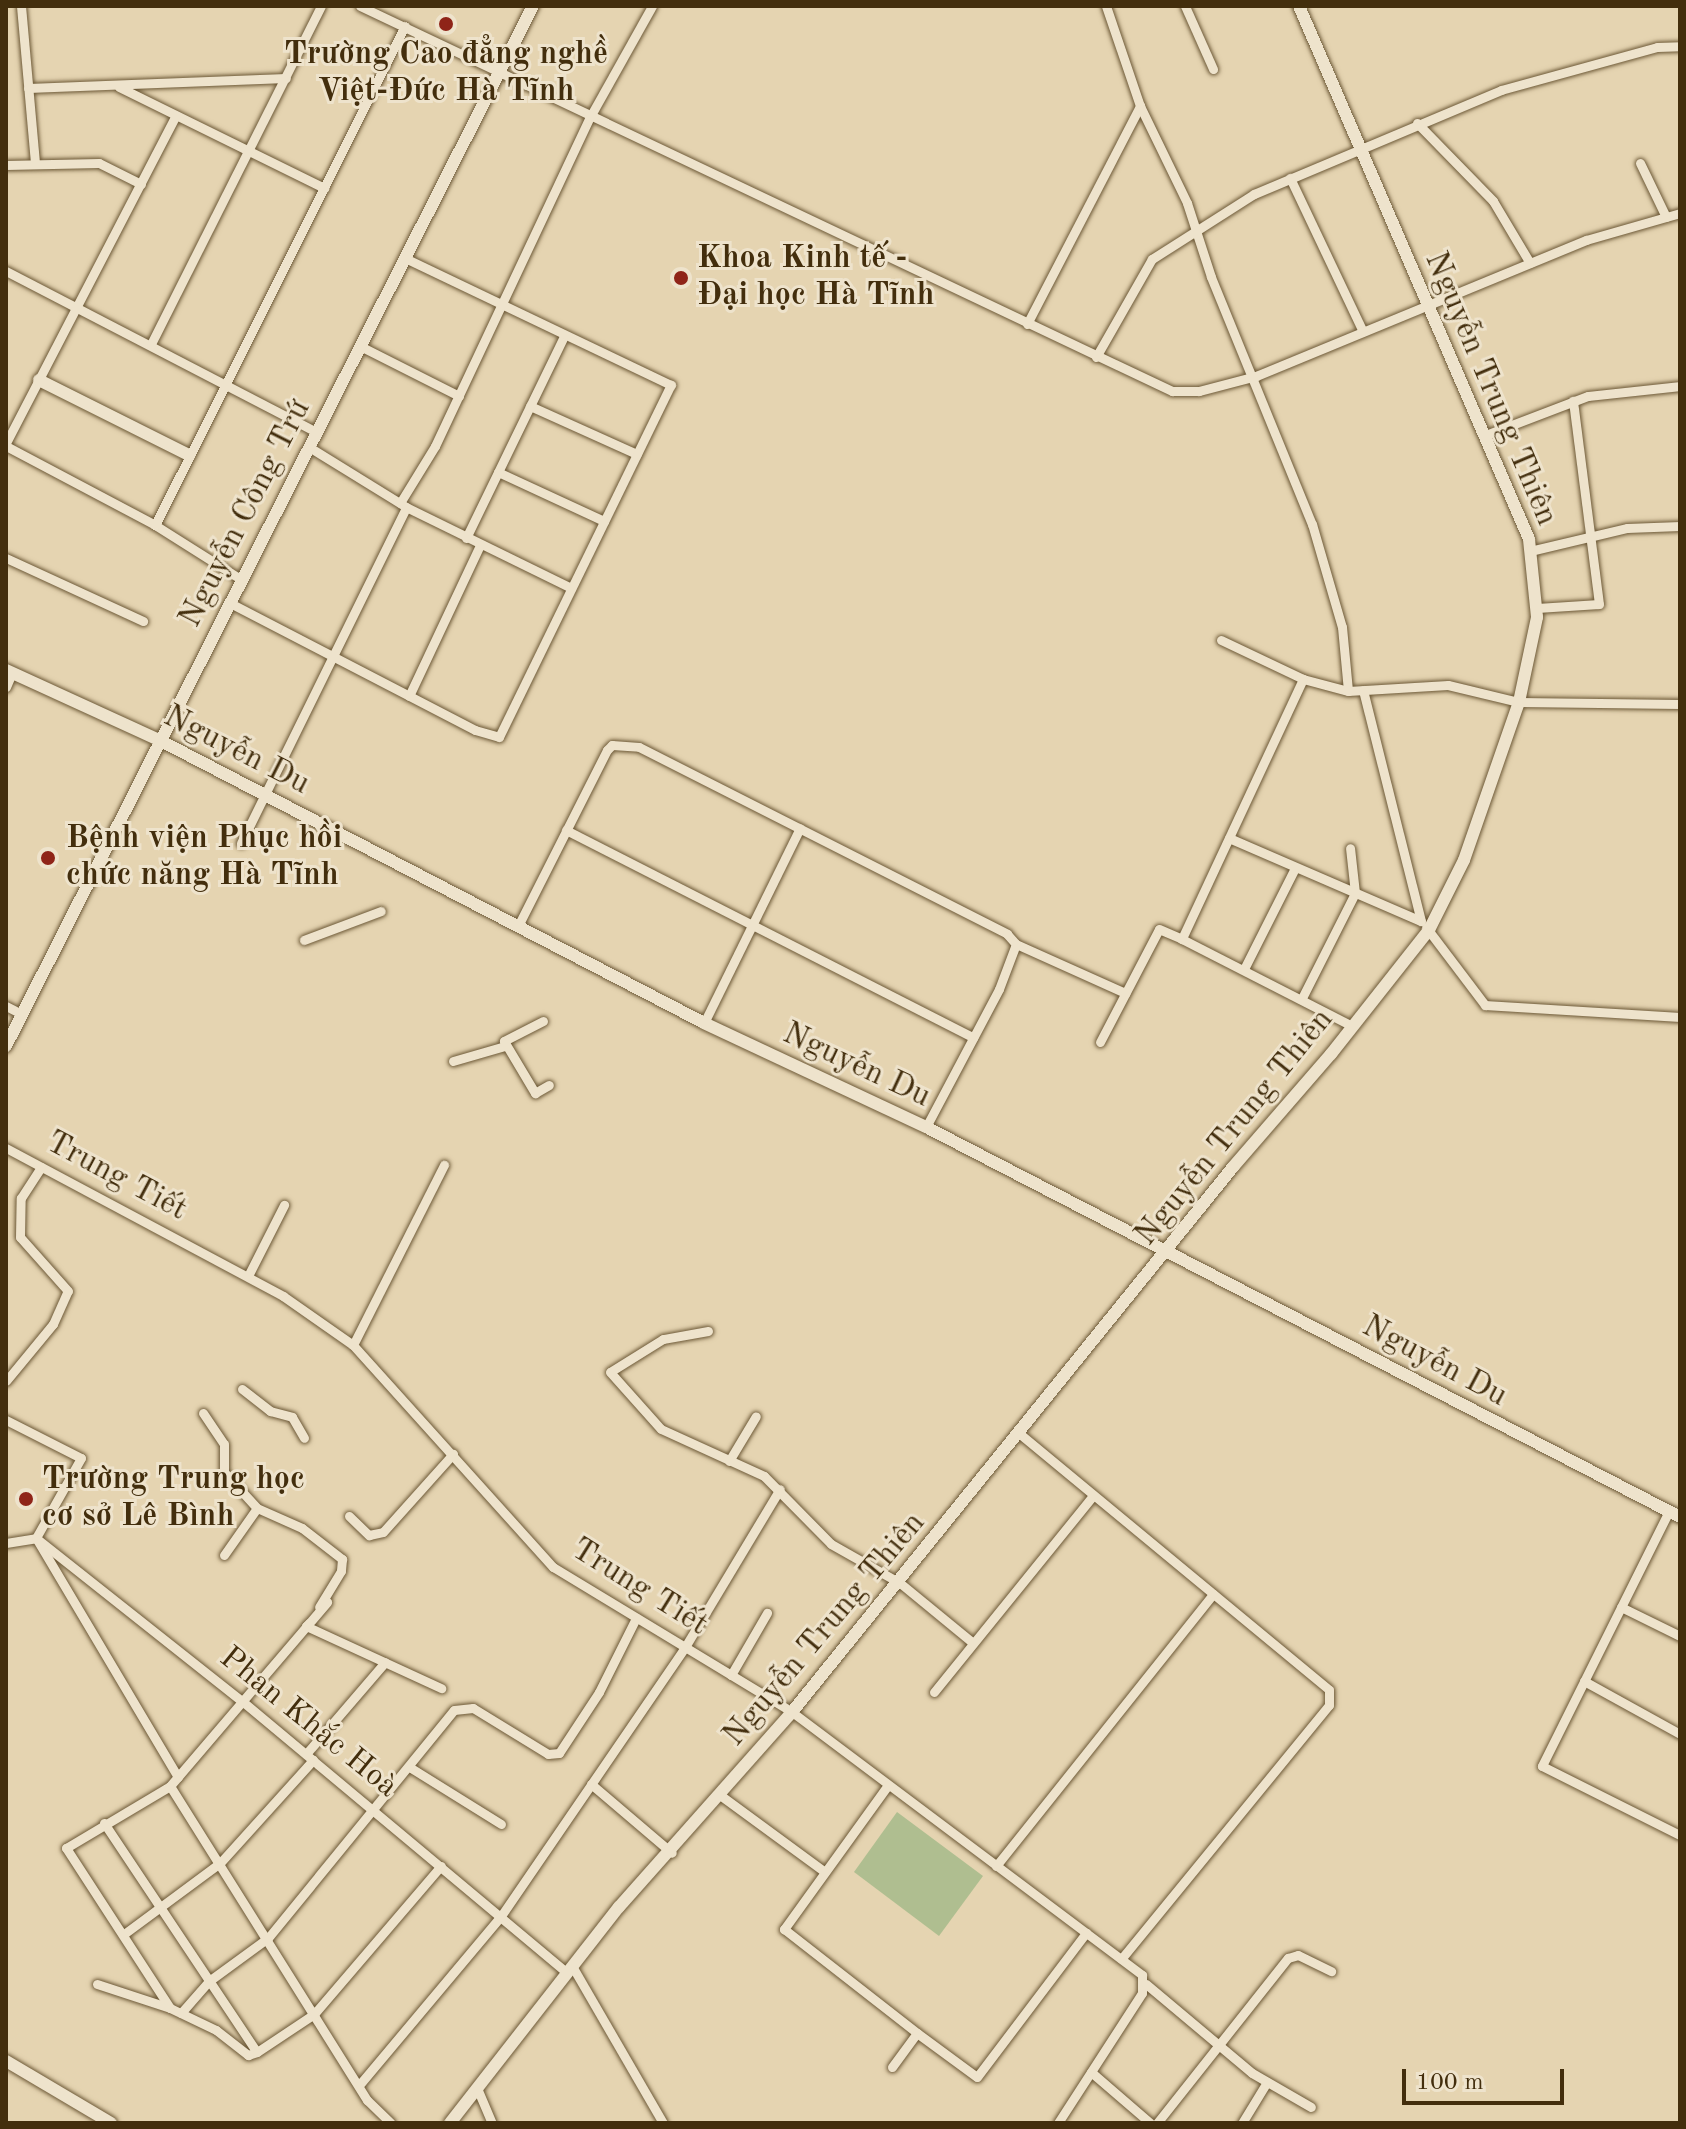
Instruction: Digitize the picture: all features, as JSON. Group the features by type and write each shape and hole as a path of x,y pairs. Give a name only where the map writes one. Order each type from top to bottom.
{"main road":[{"name":"Nguyễn Công Trứ","path":"6,1046 533,6"},
{"name":"Nguyễn Trung Thiên","path":"450,2123 619,1907 672,1853 900,1583 1352,1026 1425,925 1464,860 1519,702 1537,608 1530,551 1299,6"},
{"path":"39,380 189,455"},
{"name":"Nguyễn Du","path":"9,671 161,741 266,794 704,1023 926,1127 1675,1514"},
{"path":"6,2061 111,2123"}],"street":[{"path":"21,6 35,163"},
{"path":"151,344 321,6"},
{"path":"360,6 1096,357 1185,393 1256,376 1530,263 1680,213"},
{"path":"241,843 503,305 590,117 652,6"},
{"path":"1185,6 1213,69"},
{"path":"1109,7 1140,106 1256,376 1312,524 1342,627 1348,691"},
{"path":"155,525 405,26"},
{"path":"1096,357 1152,259 1197,234 1254,194 1417,123 1570,69 1680,46"},
{"path":"28,88 286,78"},
{"path":"116,85 324,188"},
{"path":"1027,324 1140,106"},
{"path":"176,115 6,444 155,525 242,580"},
{"path":"1417,123 1493,201 1530,263"},
{"path":"6,165 99,163 141,184"},
{"path":"1640,163 1666,217"},
{"path":"1290,178 1363,332"},
{"path":"230,603 409,696 499,737 671,385 405,258"},
{"path":"6,271 317,432"},
{"path":"466,538 564,336"},
{"path":"360,346 459,396"},
{"path":"1483,436 1573,401 1680,386"},
{"path":"1537,608 1599,604 1573,401"},
{"path":"530,406 637,454"},
{"path":"309,447 403,505 571,588"},
{"path":"498,472 604,521"},
{"path":"1530,551 1627,528 1680,526"},
{"path":"409,696 480,545"},
{"path":"6,558 143,621"},
{"path":"1221,640 1303,679 1348,691 1448,685 1519,702 1680,704"},
{"path":"6,687 9,671"},
{"path":"1182,939 1303,679"},
{"path":"1363,690 1425,925 1485,1005 1680,1017"},
{"path":"518,926 612,745 644,749 1007,934 1016,944 1125,993"},
{"path":"704,1023 800,828"},
{"path":"566,830 754,922 973,1037"},
{"path":"1229,838 1425,925"},
{"path":"1302,998 1355,893 1350,848"},
{"path":"1244,969 1295,868"},
{"path":"304,940 381,911"},
{"path":"1100,1042 1159,929 1302,998 1352,1026"},
{"path":"926,1127 973,1037 1016,944"},
{"path":"6,1006 22,1014"},
{"path":"543,1021 504,1041 535,1093 549,1085"},
{"path":"453,1061 505,1046"},
{"name":"Trung Tiết","path":"6,1148 248,1276 353,1345 553,1567 792,1712 1121,1959 1267,2082 1311,2107"},
{"path":"353,1345 444,1165"},
{"path":"6,1381 53,1324 68,1291 20,1237 21,1198 41,1167"},
{"path":"248,1276 284,1205"},
{"path":"708,1331 663,1339 610,1372 661,1429 764,1476 831,1544 900,1583 973,1643"},
{"path":"242,1389 270,1411 292,1417 304,1438"},
{"path":"203,1413 224,1444 224,1472 257,1508 302,1528 342,1559 341,1571 306,1626"},
{"path":"729,1461 756,1416"},
{"path":"6,1420 81,1458 36,1538"},
{"path":"1020,1434 1213,1594 1323,1680 1329,1702 1121,1959"},
{"path":"349,1516 369,1535 383,1532 453,1454"},
{"path":"360,2084 501,1916 685,1647 780,1489"},
{"path":"934,1692 1093,1496"},
{"path":"224,1555 257,1508"},
{"path":"1675,1514 1621,1607 1542,1766 1680,1835"},
{"path":"6,1543 36,1538"},
{"path":"36,1538 178,1777"},
{"name":"Phan Khắc Hoà","path":"36,1538 242,1701 570,1970 663,2123"},
{"path":"996,1866 1213,1594"},
{"path":"170,2008 66,1848 170,1786 327,1602"},
{"path":"1621,1607 1680,1636"},
{"path":"731,1675 767,1613"},
{"path":"181,2013 209,1981 268,1938 411,1768 449,1714 463,1706 548,1754 558,1754 599,1692 636,1618"},
{"path":"306,1626 441,1688"},
{"path":"124,1934 159,1905 220,1863 385,1662"},
{"path":"1584,1681 1680,1734"},
{"path":"411,1768 501,1824"},
{"path":"591,1784 672,1853"},
{"path":"888,1785 784,1929 917,2033 977,2077 1086,1933"},
{"path":"170,1786 314,2014 360,2084 391,2123"},
{"path":"720,1795 825,1872"},
{"path":"104,1823 257,2052"},
{"path":"97,1984 170,2008 216,2030 248,2055 257,2052 314,2014 441,1866"},
{"path":"1157,2123 1218,2040 1293,1954 1331,1971"},
{"path":"1058,2123 1145,1982"},
{"path":"892,2067 917,2033"},
{"path":"1091,2072 1150,2123"},
{"path":"1242,2123 1267,2082"},
{"path":"477,2088 492,2123"}],"green space":[{"path":"897,1812 983,1876 939,1936 854,1872"}],"place":[{"name":"Trường Cao đẳng nghề Việt-Đức Hà Tĩnh","path":"446,24"},
{"name":"Khoa Kinh tế - Đại học Hà Tĩnh","path":"681,278"},
{"name":"Bệnh viện Phục hồi chức năng Hà Tĩnh","path":"48,858"},
{"name":"Trường Trung học cơ sở Lê Bình","path":"26,1499"}]}
